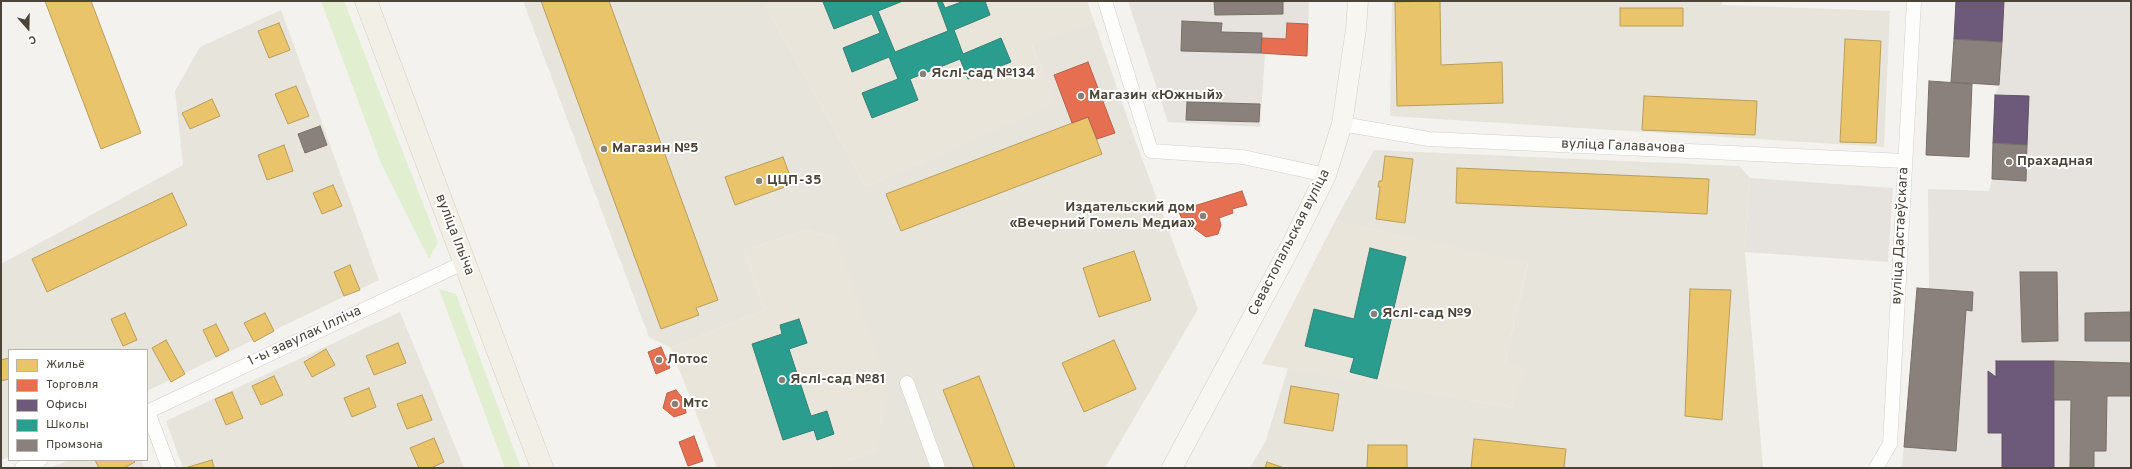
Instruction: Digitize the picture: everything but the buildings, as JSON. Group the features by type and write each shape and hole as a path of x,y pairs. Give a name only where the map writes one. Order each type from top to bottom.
{"main road":[{"name":"вуліца Ільіча","path":"366,1 542,468"}],"street":[{"path":"1105,1 1151,152 1243,157 1326,175"},
{"name":"Севастопальская вуліца","path":"1172,468 1292,244 1326,175 1342,124 1356,29 1358,1"},
{"name":"вуліца Дастаеўскага","path":"1876,468 1890,444 1914,1"},
{"name":"вуліца Галавачова","path":"1342,124 1430,139 1905,161"},
{"name":"1-ы завулак Ілліча","path":"148,412 465,262"},
{"path":"907,383 938,468"},
{"path":"148,412 169,468"},
{"path":"22,468 38,461"}],"shaded area":[{"path":"523,1 763,1 866,187 1054,103 1032,44 1094,21 1134,137 1198,309 1105,468 827,468 876,451 837,239 807,230 744,250 764,310 671,348 649,337"},
{"name":"Яслі-сад №134","path":"763,1 1087,1 1094,21 1032,45 1055,103 866,187"},
{"path":"1128,1 1309,1 1307,56 1265,55 1260,127 1168,122"},
{"path":"1392,1 1722,1 1722,5 1890,11 1884,147 1390,116"},
{"path":"1956,1 2131,1 2131,468 1902,468 1917,288 1929,289 1928,189 1989,191 1992,179 1995,95 1999,86 1951,82"},
{"path":"281,10 379,280 148,391 148,349 8,349 8,457 1,460 1,264 183,165 175,91 200,47"},
{"path":"1374,150 1739,166 1750,178 1745,252 1763,468 1250,468 1266,440 1288,368 1513,408 1505,363 1528,264 1335,221"},
{"path":"1750,178 1893,188 1888,262 1745,252"},
{"path":"1335,221 1528,263 1505,363 1525,368 1513,408 1262,364"},
{"path":"807,230 837,239 889,392 876,451 827,468 717,468 671,348 764,310 744,250"},
{"path":"400,312 464,468 183,468 166,421"},
{"path":"67,461 141,461 144,468 50,468"}],"green space":[{"path":"321,1 344,1 438,242 429,259 381,163"},
{"path":"439,289 456,294 521,468 505,468"}],"place":[{"name":"Яслі-сад №134","path":"923,74"},
{"name":"Магазин «Южный»","path":"1081,96"},
{"name":"Магазин №5","path":"604,149"},
{"name":"Прахадная","path":"2009,162"},
{"name":"ЦЦП-35","path":"759,181"},
{"name":"Издательский дом «Вечерний Гомель Медиа»","path":"1203,216"},
{"name":"Яслі-сад №9","path":"1374,314"},
{"name":"Лотос","path":"659,360"},
{"name":"Яслі-сад №81","path":"782,380"},
{"name":"Мтс","path":"675,404"}]}
